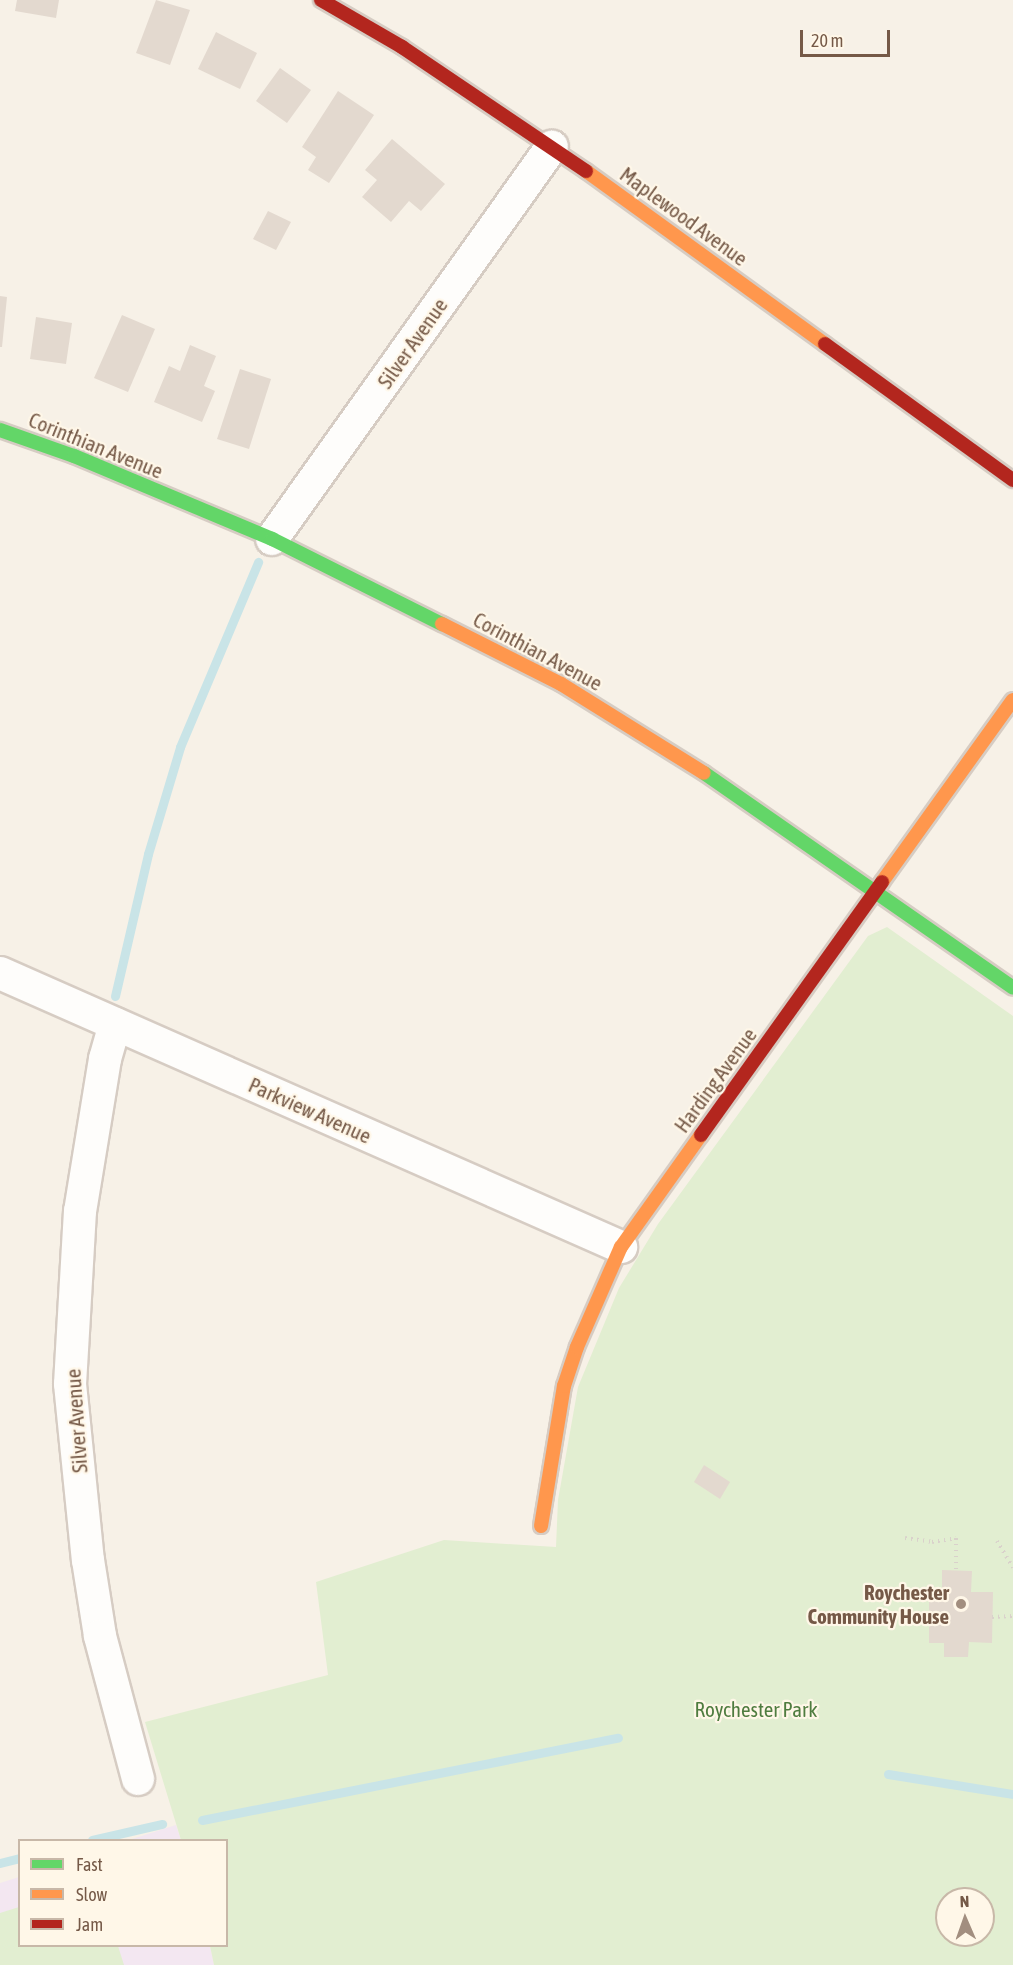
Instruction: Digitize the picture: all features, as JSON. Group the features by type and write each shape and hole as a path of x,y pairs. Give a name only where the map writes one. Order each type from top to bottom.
{"street":[{"name":"Maplewood Avenue","path":"321,0 402,46 552,147 1013,480"},
{"name":"Silver Avenue","path":"272,539 552,147"},
{"name":"Corinthian Avenue","path":"0,430 74,456 272,539 561,684 712,778 877,890 1013,987"},
{"name":"Harding Avenue","path":"541,1526 564,1386 577,1347 621,1247 1013,700"},
{"name":"Parkview Avenue","path":"0,973 621,1247"},
{"name":"Silver Avenue","path":"115,1024 105,1059 80,1211 70,1384 88,1560 100,1636 138,1779"}],"path":[{"path":"905,1538 932,1542 956,1538 956,1570"},
{"path":"997,1541 1013,1568"},
{"path":"992,1617 1013,1616"}],"shaded area":[{"path":"176,1825 181,1839 132,1839"},
{"path":"18,1877 18,1947 210,1947 214,1965 0,1965 0,1883"}],"green space":[{"name":"Roychester Park","path":"887,927 1013,1016 1013,1965 214,1965 210,1947 228,1947 228,1839 181,1839 145,1722 328,1675 316,1582 444,1540 556,1547 558,1500 578,1387 619,1288 658,1224 868,936"},
{"path":"18,1907 18,1947 118,1947 124,1965 0,1965 0,1913"}],"building":[{"path":"17,0 59,0 56,18 15,11"},
{"path":"156,0 190,10 170,65 136,53"},
{"path":"216,32 257,53 240,89 198,69"},
{"path":"280,68 311,90 287,123 256,101"},
{"path":"338,91 374,115 329,183 308,170 316,157 302,147"},
{"path":"392,139 445,184 421,211 409,201 391,222 362,197 377,180 365,170"},
{"path":"268,211 291,222 276,250 253,239"},
{"path":"0,296 7,297 2,347 0,347"},
{"path":"122,315 155,329 128,392 94,378"},
{"path":"36,317 72,323 66,364 30,359"},
{"path":"190,345 216,356 204,386 215,391 202,422 154,402 169,366 180,371"},
{"path":"240,369 271,379 249,449 217,439"},
{"path":"704,1465 730,1482 720,1499 694,1482"},
{"name":"Roychester Community House","path":"942,1570 972,1571 971,1592 993,1592 992,1643 969,1642 968,1657 944,1657 944,1643 929,1643 929,1591 942,1591"}],"waterway":[{"path":"115,996 148,854 180,747 258,562"},
{"path":"202,1820 618,1738"},
{"path":"888,1774 1013,1794"},
{"path":"96,1839 162,1824"},
{"path":"0,1863 18,1858"}],"traffic: fast":[{"path":"0,430 74,456 272,539 442,624"},
{"path":"704,773 1013,988"}],"traffic: slow":[{"path":"586,171 825,344"},
{"path":"442,624 561,684 704,773"},
{"path":"882,882 1013,700"},
{"path":"541,1526 564,1386 577,1347 621,1247 701,1135"}],"traffic: jam":[{"path":"321,0 402,47 586,171"},
{"path":"825,344 1013,480"},
{"path":"701,1135 882,882"}],"place":[{"name":"Roychester Community House","path":"961,1604"}]}
